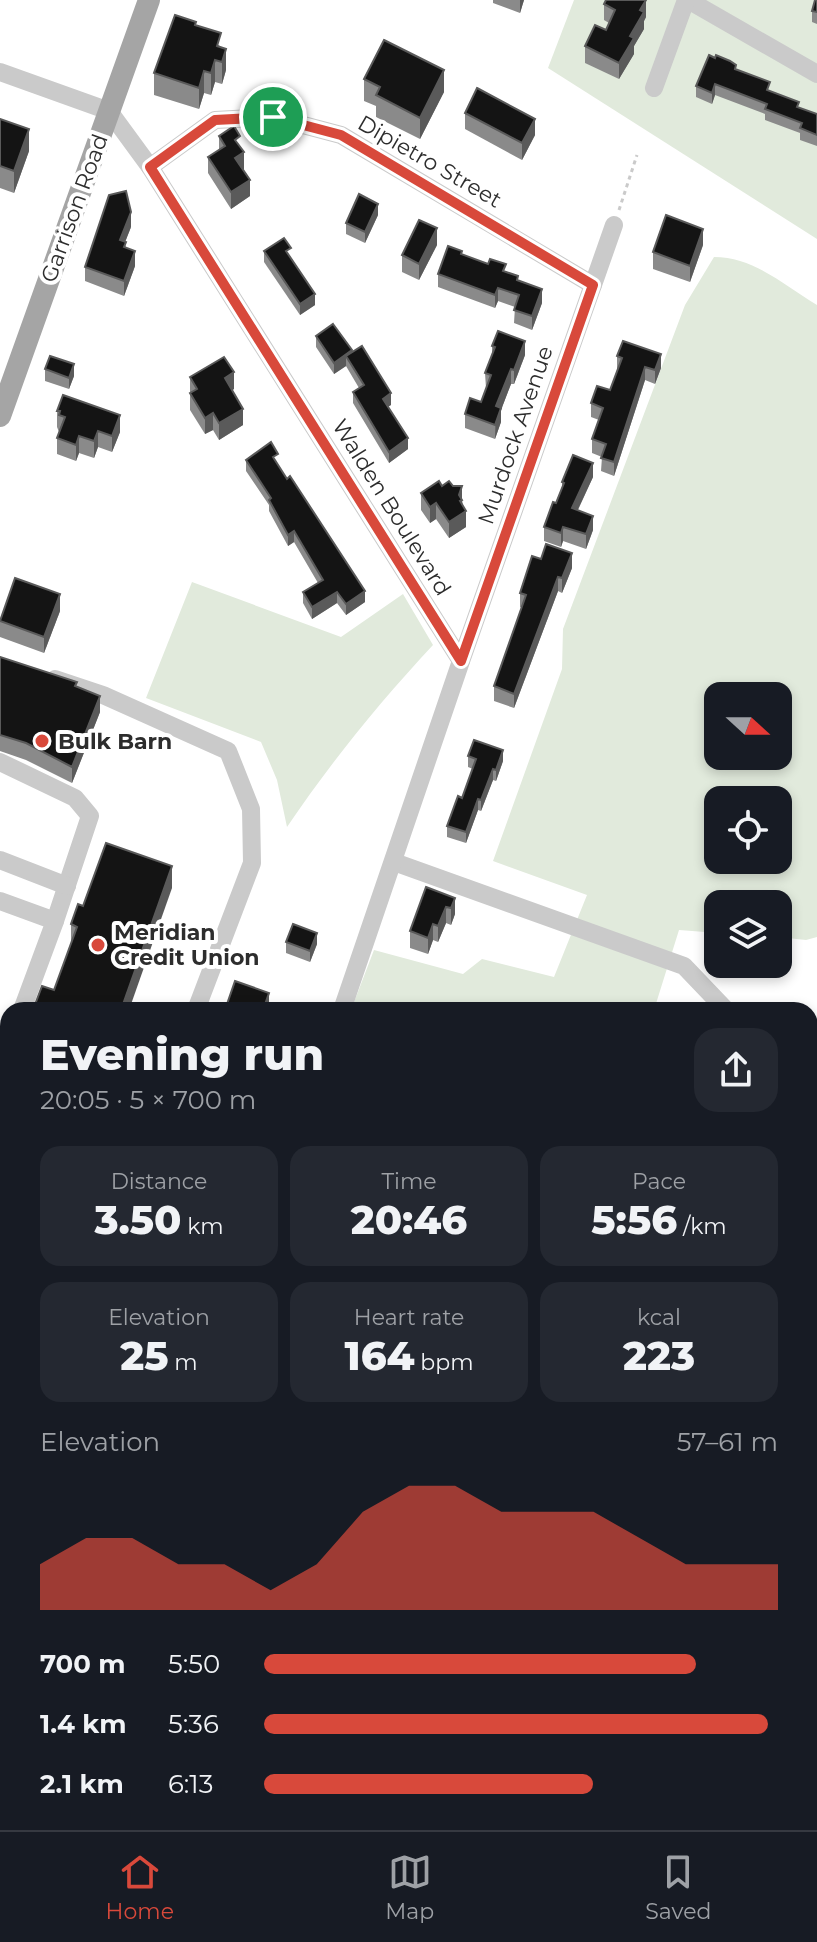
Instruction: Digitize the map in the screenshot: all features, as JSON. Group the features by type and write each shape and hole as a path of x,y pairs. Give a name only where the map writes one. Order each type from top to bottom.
{"main road":[{"name":"Garrison Road","path":"0,416 149,0"}],"street":[{"path":"654,88 687,0 817,74"},
{"path":"0,72 109,111"},
{"name":"Walden Boulevard","path":"109,111 150,167 461,661"},
{"name":"Dipietro Street","path":"150,167 215,120 273,117 341,135 593,285"},
{"name":"Murdock Avenue","path":"461,661 614,225"},
{"path":"345,1002 461,661"},
{"path":"44,675 103,695 228,751 251,809 252,863 199,1002"},
{"path":"0,762 75,798 90,816 25,1002"},
{"path":"0,860 67,886"},
{"path":"394,862 684,966 718,1002"},
{"path":"0,901 55,921"}],"path":[{"path":"614,225 637,155"}],"shaded area":[{"path":"574,0 817,0 817,239 548,68"},
{"path":"714,257 729,258 755,267 817,305 817,937 792,938 792,890 704,890 704,932 679,930 656,1002 354,1002 374,950 463,974 482,959 554,977 587,895 493,861 562,669 563,629 685,305"},
{"path":"192,582 341,637 403,594 433,645 356,733 287,827 277,780 261,742 146,698"}],"building":[{"path":"606,0 646,0 640,10 644,12 630,36 634,38 619,63 585,46 595,25 606,30 615,10 604,4"},
{"path":"817,0 817,12 812,11"},
{"path":"175,15 221,33 217,46 226,49 222,62 215,60 211,73 204,71 199,88 154,73"},
{"path":"384,40 444,70 420,118 376,95 380,87 364,79"},
{"path":"709,55 730,61 736,65 735,69 770,82 767,90 799,102 797,107 817,114 817,135 800,128 802,123 765,109 767,104 715,84 712,93 696,86"},
{"path":"477,88 535,119 522,143 465,113"},
{"path":"0,119 29,129 14,171 0,166"},
{"path":"234,126 240,136 235,140 244,152 235,158 250,180 231,192 208,157 225,146 219,136"},
{"path":"126,191 131,212 120,240 126,242 124,247 135,251 124,281 85,267 109,195"},
{"path":"359,194 378,204 365,232 346,223"},
{"path":"666,215 703,229 690,266 653,252"},
{"path":"419,220 437,228 419,264 402,255"},
{"path":"284,238 291,248 286,251 315,294 300,304 264,251"},
{"path":"448,246 488,264 490,259 506,264 503,271 542,289 532,316 514,310 519,295 498,288 495,295 438,274"},
{"path":"333,324 352,350 334,363 316,336"},
{"path":"498,331 525,341 496,406 501,408 495,425 465,414 470,398 481,402 491,375 485,373"},
{"path":"623,341 661,354 655,370 645,367 614,462 601,458 606,444 592,439 603,408 591,403 597,386 610,390 622,358 617,356"},
{"path":"362,346 391,393 383,399 408,438 389,452 353,392 364,385 346,356"},
{"path":"50,356 74,364 69,378 45,369"},
{"path":"224,357 234,372 225,378 243,409 219,423 213,413 205,418 190,393 197,389 190,377"},
{"path":"63,395 120,415 112,436 98,431 94,441 79,436 76,445 57,438 65,417 57,411"},
{"path":"271,442 278,454 273,457 287,479 290,476 365,591 346,604 337,592 312,607 303,592 323,580 294,531 288,535 269,500 271,498 246,460"},
{"path":"573,455 593,463 572,508 593,516 586,534 563,527 561,533 544,527"},
{"path":"439,481 442,486 449,481 453,486 462,486 459,495 466,511 449,522 436,503 430,507 421,493"},
{"path":"546,544 572,553 562,578 558,577 514,694 494,686 526,595 520,593 532,556 541,559"},
{"path":"15,578 60,594 44,637 0,621"},
{"path":"0,657 77,682 75,686 100,696 72,767 26,743 0,735"},
{"path":"474,740 503,750 481,800 478,799 466,832 447,826 458,796 462,798 476,759 468,756"},
{"path":"106,843 172,866 124,1002 36,1002 42,986 54,990 77,927 71,924 78,904 83,906"},
{"path":"426,887 455,898 451,908 446,907 438,926 433,924 428,938 410,931"},
{"path":"293,924 317,933 310,951 286,942"},
{"path":"235,981 269,993 266,1002 228,1002"}],"place":[{"name":"Bulk Barn","path":"42,741"},
{"name":"Meridian Credit Union","path":"98,945"}],"route":[{"path":"273,117 341,135 593,285 461,661 150,167 215,120 273,117"}]}
